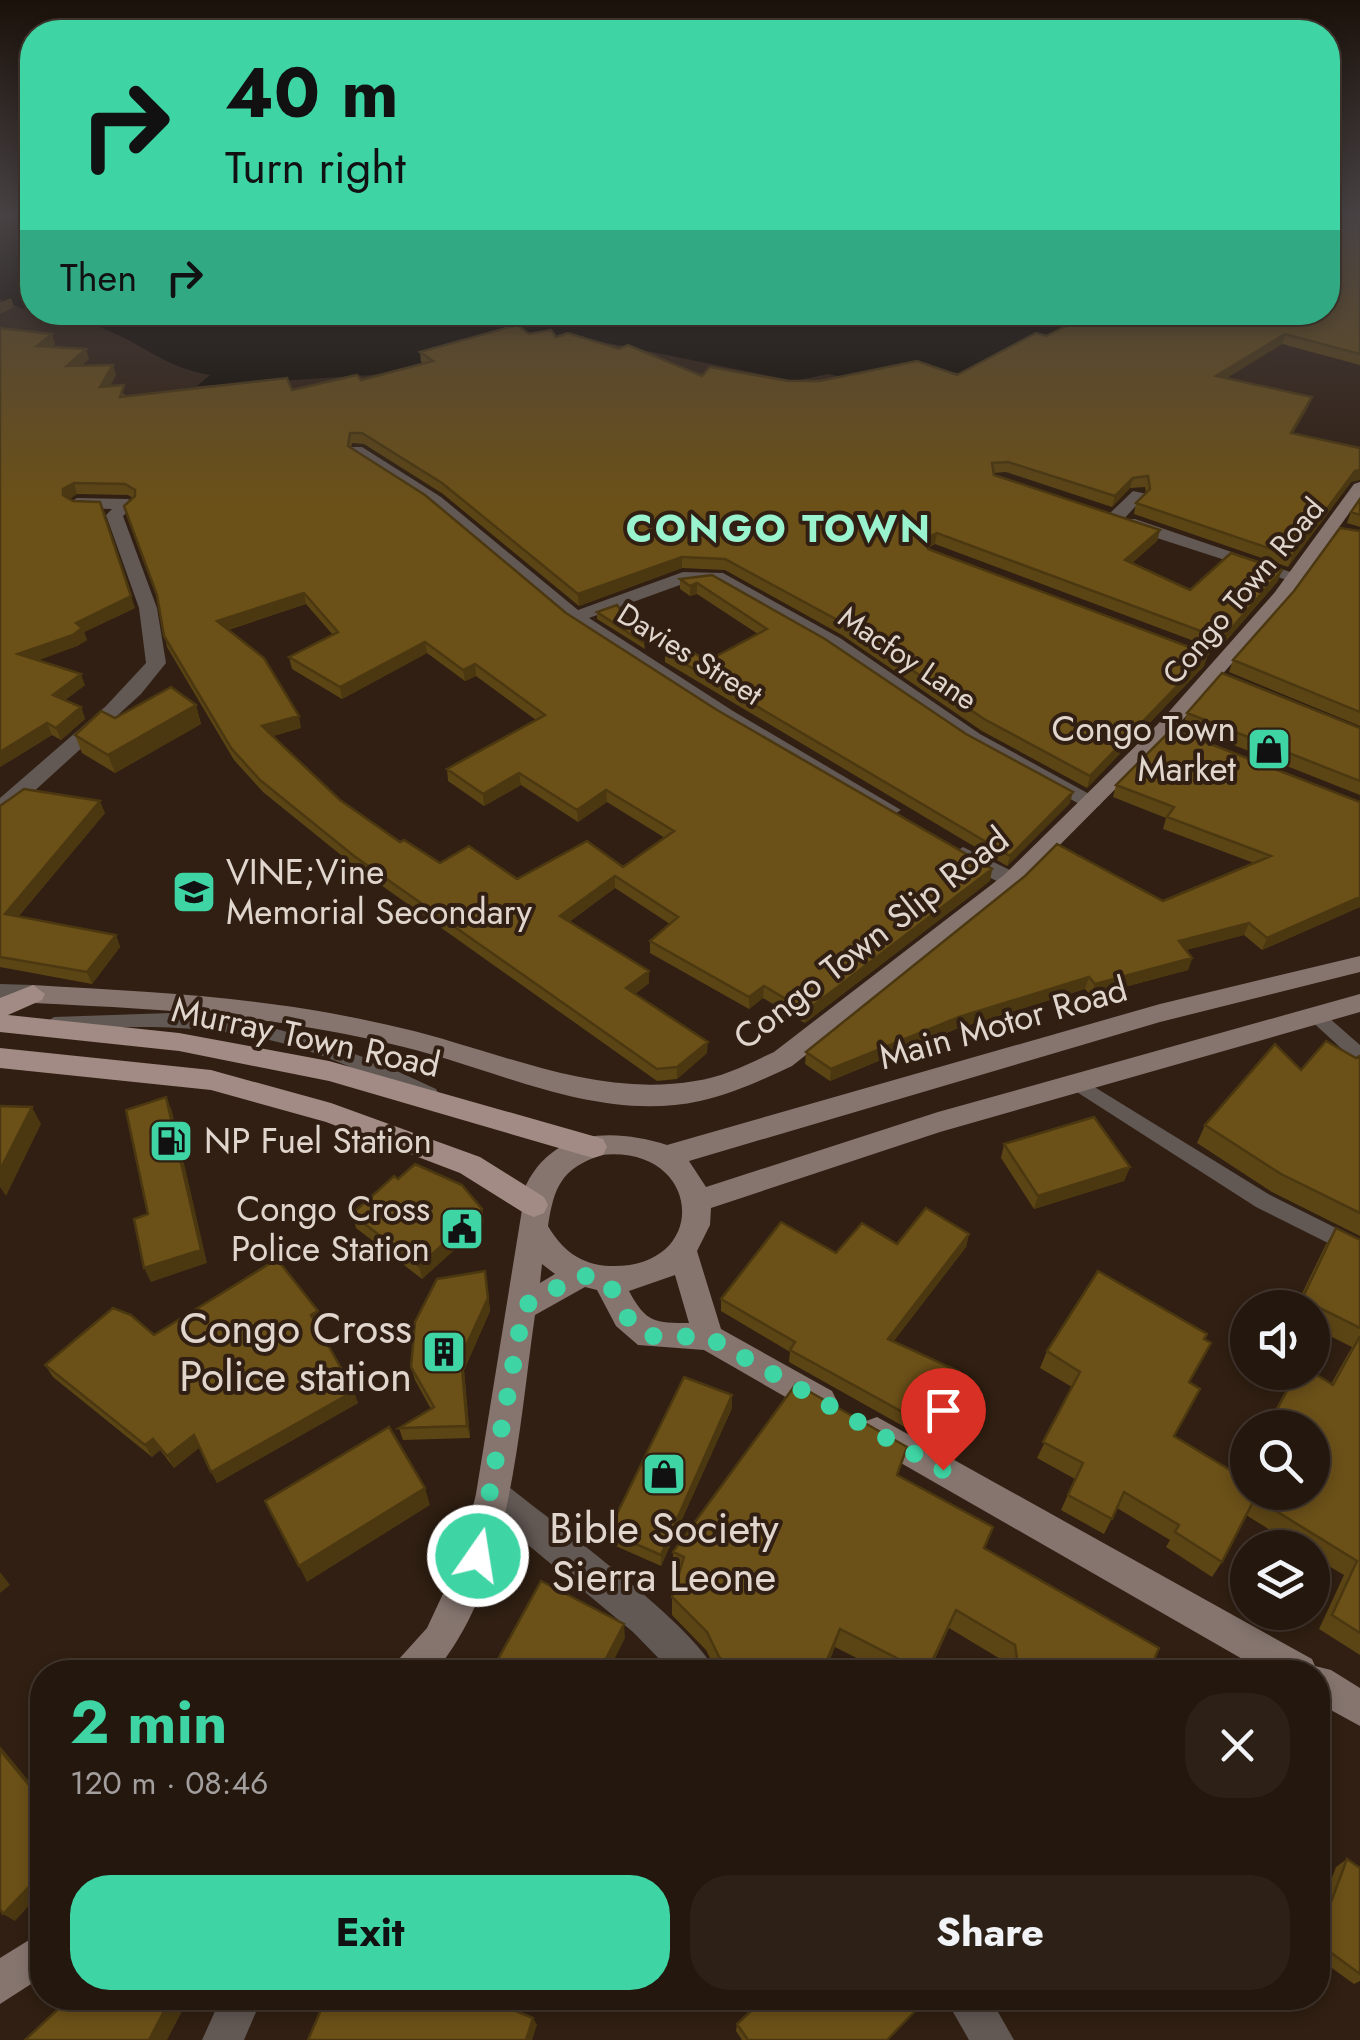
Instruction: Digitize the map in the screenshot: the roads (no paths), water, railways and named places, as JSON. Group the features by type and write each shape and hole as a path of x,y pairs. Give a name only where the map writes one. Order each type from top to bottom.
{"main road":[{"name":"Congo Town Road","path":"1173,732 1217,668 1340,530 1360,488"},
{"name":"Congo Town Slip Road","path":"34,994 283,1014 452,1051 581,1092 615,1098 679,1096 749,1078 784,1060 1012,880 1091,801 1173,732"},
{"name":"Main Motor Road","path":"668,1156 1160,1013 1360,964"},
{"path":"5,1019 34,994"},
{"path":"700,1200 938,1122 1360,1003"},
{"name":"Murray Town Road","path":"5,1019 179,1042 330,1072 592,1146"},
{"name":"Murray Town Road","path":"0,1058 211,1080 331,1113 470,1165 534,1217"},
{"path":"422,1660 439,1640 478,1556 524,1306 534,1217 540,1185 554,1169 592,1146 619,1143 668,1156 694,1184 700,1200 700,1219 683,1251 662,1268 636,1278 594,1278 559,1264 543,1248 534,1217"},
{"path":"683,1251 708,1337"},
{"path":"524,1306 594,1278"},
{"path":"594,1278 649,1336 708,1337 1278,1660"},
{"path":"1330,1690 1360,1708"},
{"path":"0,1983 30,1961"}],"street":[{"name":"Davies Street","path":"357,450 436,500 575,617 726,715 904,819"},
{"path":"1139,494 1107,515 1296,577"},
{"path":"0,810 30,777 144,687 157,666 147,610 114,515 128,504 77,502"},
{"name":"Macfoy Lane","path":"575,617 689,576 717,578 786,615 939,711 973,738 1091,801"},
{"path":"952,847 1012,880"},
{"path":"0,992 34,994"},
{"path":"492,1494 645,1620 685,1660"},
{"path":"223,2040 237,2010"},
{"path":"974,2010 994,2040"}],"lane":[{"path":"1314,1014 1360,1056"},
{"path":"1076,1082 1262,1201 1360,1250"}],"place":[{"name":"Congo Town Market","path":"1269,749"},
{"name":"VINE;Vine Memorial Secondary","path":"194,892"},
{"name":"NP Fuel Station","path":"171,1141"},
{"name":"Congo Cross Police Station","path":"462,1229"},
{"name":"Congo Cross Police station","path":"444,1352"},
{"name":"Bible Society Sierra Leone","path":"664,1474"}],"district":[{"name":"CONGO TOWN","path":"779,528"}]}
